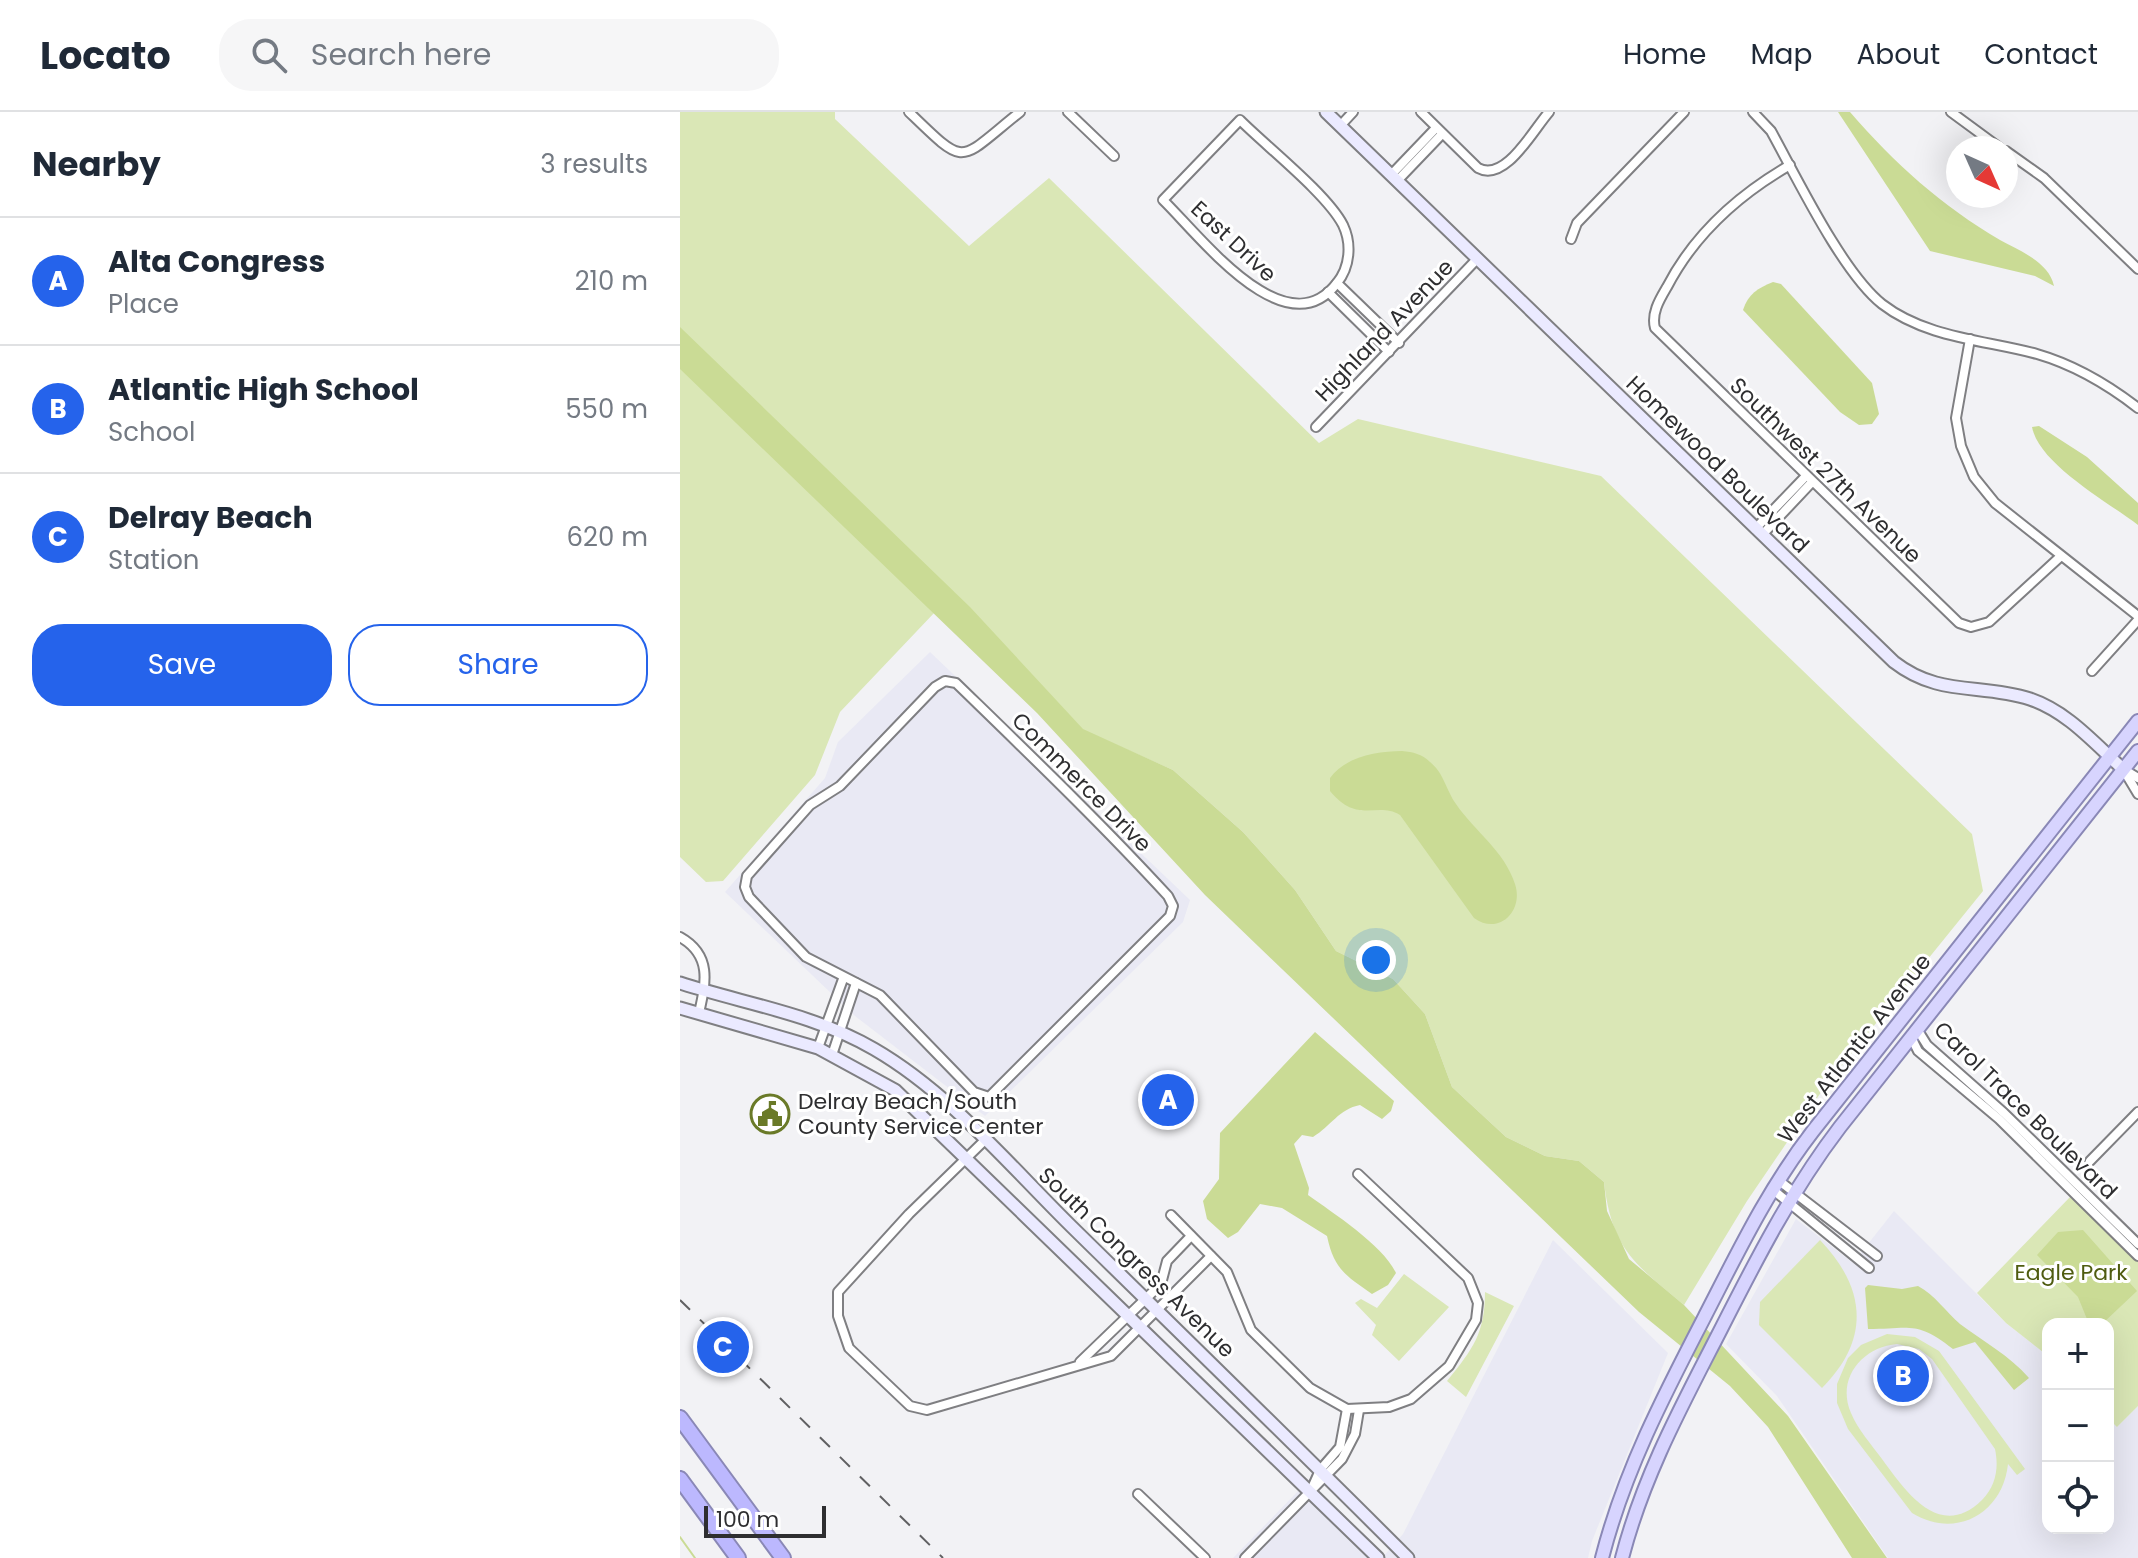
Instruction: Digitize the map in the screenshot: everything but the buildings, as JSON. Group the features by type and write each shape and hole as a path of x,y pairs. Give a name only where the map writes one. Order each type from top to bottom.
{"highway":[{"path":"680,1418 783,1558"},
{"path":"680,1479 738,1558"}],"main road":[{"name":"Homewood Boulevard","path":"1326,112 1906,672 1943,687 2031,700 2064,717 2123,769"},
{"name":"West Atlantic Avenue","path":"1602,1558 1611,1523 1647,1430 1775,1185 1919,996 2138,721"},
{"name":"West Atlantic Avenue","path":"1622,1558 1645,1483 1664,1438 1792,1197 1822,1151 2138,751"},
{"name":"South Congress Avenue","path":"680,983 825,1025 874,1049 910,1074 1158,1309 1408,1558"},
{"path":"1914,1033 1910,1024 1919,996"},
{"name":"South Congress Avenue","path":"680,1008 818,1048 895,1090 967,1156 1378,1558"}],"street":[{"path":"909,112 949,151 961,155 972,150 1020,112"},
{"path":"1070,112 1114,156"},
{"path":"1340,126 1353,112"},
{"path":"1421,112 1478,168 1489,172 1501,168 1549,112"},
{"path":"1571,239 1577,223 1684,112"},
{"path":"1753,112 1771,131 1851,269 1873,296 1917,325 2066,365 2102,382 2138,408"},
{"path":"1951,112 1984,136"},
{"name":"East Drive","path":"1240,120 1339,219 1348,249 1346,265 1333,288 1296,305 1269,299 1163,200 1240,120"},
{"path":"1394,178 1439,131"},
{"path":"2018,160 2044,178 2138,269"},
{"name":"Southwest 27th Avenue","path":"1790,165 1733,204 1700,237 1673,275 1653,322 1954,619 1971,627 1983,625 2061,556"},
{"name":"Highland Avenue","path":"1316,427 1478,258"},
{"path":"1333,288 1399,343"},
{"path":"1333,288 1389,352"},
{"path":"1970,339 1957,406 1964,457 1974,477 1995,503 2138,618 2092,671"},
{"path":"1758,532 1809,479"},
{"name":"Commerce Drive","path":"945,681 956,683 1034,758 1117,841 1168,896 1173,906 1170,916 989,1097 974,1092 885,1000 843,979 806,957 749,897 745,881 810,805 840,786 935,687 945,681"},
{"path":"2123,769 2138,778"},
{"path":"2123,769 2138,794"},
{"path":"680,937 695,946 703,956 704,991 699,1013"},
{"path":"818,1048 843,979"},
{"path":"832,1055 856,983"},
{"name":"Carol Trace Boulevard","path":"1914,1033 1918,1051 1999,1119 2107,1220"},
{"path":"2090,1161 2138,1112"},
{"path":"984,1141 840,1287 836,1305 849,1348 917,1409 927,1410 1111,1356 1143,1328 1211,1256"},
{"path":"1171,1215 1227,1272 1251,1330 1310,1388 1347,1409 1389,1407 1411,1399 1432,1384 1462,1349 1476,1320 1478,1303 1468,1278 1358,1174"},
{"path":"1775,1185 1877,1256"},
{"path":"1792,1197 1869,1268"},
{"path":"2107,1220 2138,1244"},
{"path":"2107,1220 2138,1256"},
{"path":"1077,1365 1161,1284 1167,1261 1191,1236"},
{"path":"1245,1558 1310,1492 1340,1447 1347,1409"},
{"path":"1323,1473 1349,1450 1359,1410"},
{"path":"1647,1430 1664,1438"},
{"path":"1138,1494 1205,1558"}],"shaded area":[{"path":"1838,112 1850,112 1884,149 1946,204 1946,208 1952,208 2040,264 2054,286 2035,276 1930,251"},
{"path":"1773,282 1781,284 1872,383 1879,414 1872,424 1859,425 1840,412 1743,310 1754,292"},
{"path":"680,327 970,607 1083,729 1173,770 1243,832 1295,890 1336,951 1393,979 1425,1014 1452,1087 1506,1137 1545,1156 1579,1161 1604,1182 1607,1211 1629,1259 1684,1305 1788,1416 1887,1558 1852,1558 1768,1427 1730,1386 1639,1312 1205,895 1037,713 680,369"},
{"path":"2039,426 2087,457 2138,503 2138,525 2093,494 2047,455 2032,427"},
{"path":"930,652 1190,900 1183,922 985,1116 855,1016 725,892 825,778 838,742"},
{"path":"1402,751 1421,755 1435,766 1456,804 1504,861 1517,894 1513,911 1507,918 1492,924 1474,918 1400,815 1392,811 1358,810 1340,801 1330,791 1330,778 1353,760 1382,752"},
{"path":"1315,1032 1394,1101 1391,1111 1382,1119 1360,1105 1341,1114 1313,1137 1302,1135 1294,1144 1309,1188 1308,1195 1369,1241 1390,1262 1396,1273 1388,1285 1372,1294 1337,1264 1327,1236 1282,1208 1260,1204 1238,1232 1228,1238 1207,1219 1203,1201 1219,1179 1220,1133"},
{"path":"1894,1211 2006,1323 2042,1351 2042,1534 2114,1534 2114,1424 2117,1427 2138,1406 2138,1558 1888,1558 1777,1396 1726,1344 1796,1219 1853,1263"},
{"path":"2083,1230 2137,1291 2108,1318 2087,1318 2078,1297 2037,1255 2058,1232"},
{"path":"1553,1240 1668,1353 1592,1541 1588,1558 1382,1558 1403,1534"},
{"path":"1868,1285 1902,1289 1918,1286 1960,1324 2005,1356 2029,1378 2014,1390 1975,1342 1953,1349 1921,1330 1868,1329 1865,1288"},
{"path":"1299,1490 1369,1558 1233,1558"}],"green space":[{"path":"680,112 835,112 835,119 969,246 1049,178 1319,443 1358,419 1601,476 1972,834 1983,891 1826,1085 1747,1201 1684,1305 1629,1254 1613,1224 1604,1182 1579,1161 1545,1156 1506,1137 1452,1087 1425,1014 1393,979 1336,951 1295,890 1243,832 1173,770 1083,730 954,592 840,712 815,775 723,881 706,882 680,857"},
{"name":"Eagle Park","path":"2070,1197 2138,1262 2138,1406 2117,1427 2114,1424 2114,1318 2042,1318 2042,1351 2006,1323 1977,1293"},
{"path":"1820,1240 1847,1276 1857,1314 1849,1351 1822,1388 1759,1325 1760,1302"},
{"path":"1404,1274 1449,1307 1399,1361 1372,1335 1376,1325 1355,1303 1361,1299 1377,1308"},
{"path":"1485,1292 1514,1306 1466,1397 1447,1381 1476,1340 1483,1319"},
{"path":"1887,1334 1915,1337 1939,1351 2025,1469 2017,1475 2008,1464 1997,1496 1975,1517 1945,1524 1912,1513 1848,1429 1837,1403 1837,1384 1848,1358 1861,1345","holes":["1897,1344 1919,1349 1932,1359 1995,1449 1995,1476 1987,1495 1966,1512 1951,1516 1938,1514 1912,1497 1861,1431 1847,1400 1850,1377 1863,1358 1884,1346"]}],"waterway":[{"path":"680,1537 695,1558"}],"railway":[{"path":"680,1300 943,1558"}],"place":[{"name":"Alta Congress","path":"1168,1100"},
{"name":"Delray Beach/South County Service Center","path":"770,1114"},
{"name":"Delray Beach","path":"723,1347"},
{"name":"Atlantic High School","path":"1903,1376"}]}
